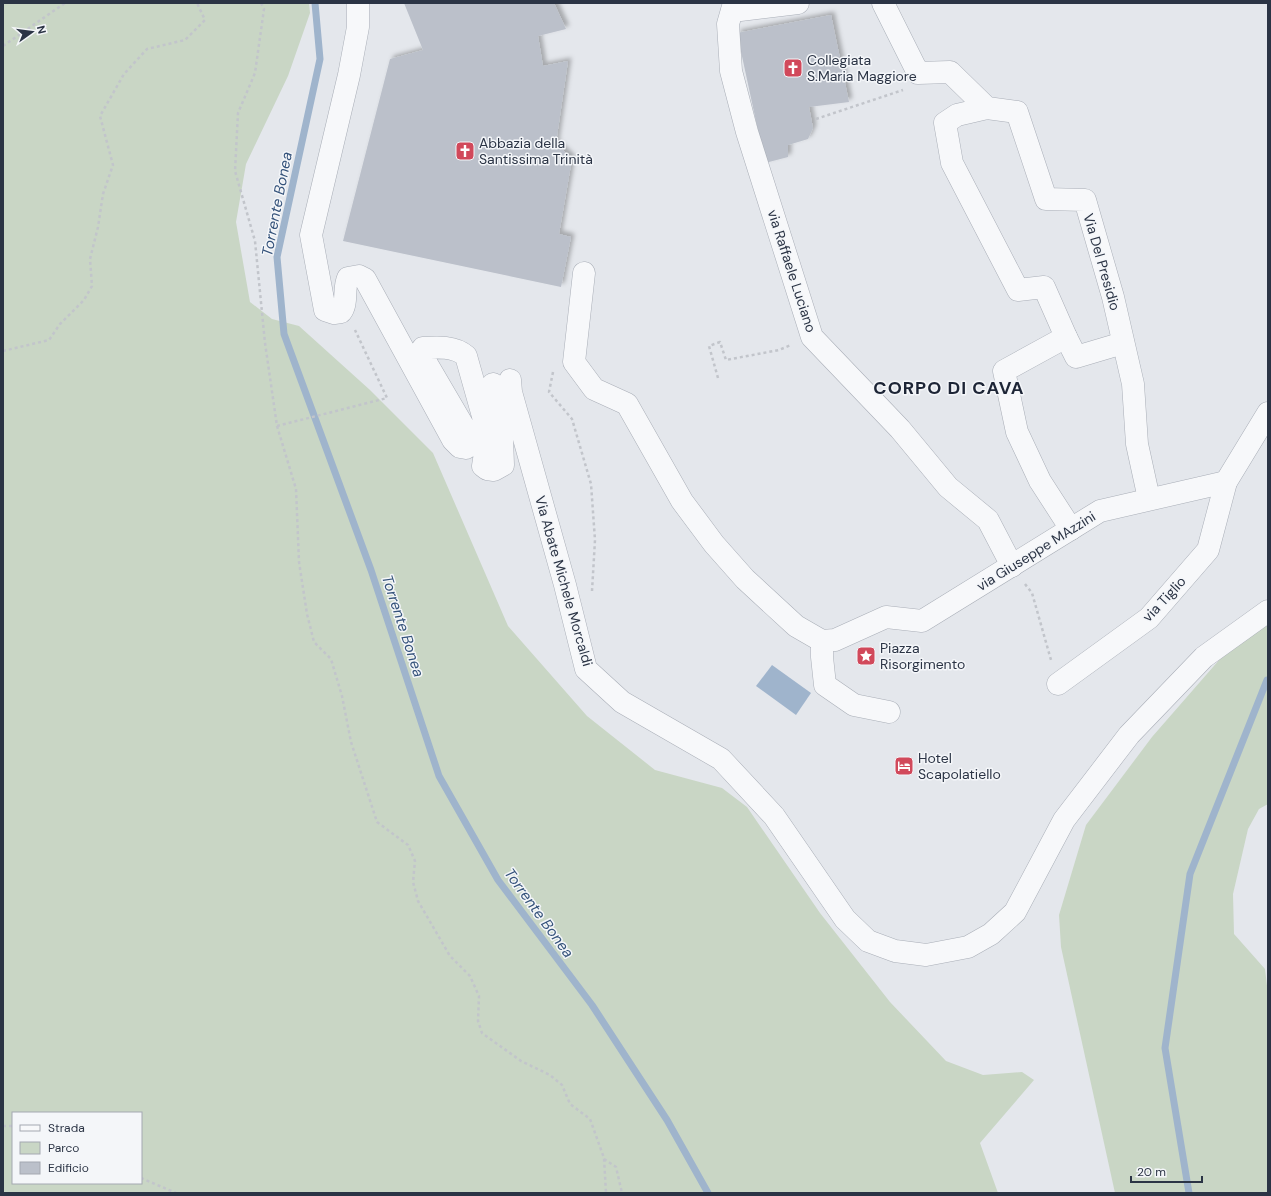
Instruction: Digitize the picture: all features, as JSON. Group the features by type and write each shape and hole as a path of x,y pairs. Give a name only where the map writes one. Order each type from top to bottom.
{"street":[{"path":"345,307 342,312 334,313 325,310 311,235 349,75 358,26 358,3"},
{"path":"731,13 798,3"},
{"path":"883,3 918,73 950,72 987,108"},
{"name":"via Raffaele Luciano","path":"731,13 731,72 747,132 812,337 900,430 948,488 988,520 1012,566"},
{"path":"987,108 957,115 945,123 952,163 1018,290 1044,287 1076,357 1123,343"},
{"name":"Via Del Presidio","path":"987,108 1017,112 1046,199 1084,200 1113,297 1133,384 1137,444 1149,499"},
{"path":"584,273 574,362 594,389 628,404 682,501 719,550 745,579 796,626 822,641 825,685 854,705 889,712"},
{"name":"Via Abate Michele Morcaldi","path":"345,307 344,286 348,278 359,276 365,279 453,440 460,447 466,448 470,445 468,434 420,352 423,348 433,347 452,349 466,356 488,434 483,466 487,469 494,470 503,465 502,438 492,396 501,382 511,392 565,585 586,669 622,702 721,759 774,816 845,919 868,941 895,951 926,955 968,946 991,934 1015,912 1064,820 1129,735 1204,657 1268,611"},
{"path":"1066,337 1004,371 1017,432 1040,481 1071,529"},
{"name":"via Tiglio","path":"1058,684 1149,618 1208,550 1226,482 1268,413"},
{"name":"via Giuseppe MAzzini","path":"822,641 835,640 886,617 922,621 1100,511 1226,482"}],"path":[{"path":"3,46 65,3"},
{"path":"3,351 49,340 60,324 84,300 92,286 90,259 98,227 103,194 113,165 100,116 124,74 147,48 185,40 205,20 197,3"},
{"path":"261,3 264,9 255,73 238,112 235,171 254,241 264,344 277,426 296,489 299,562 310,628 314,642 331,659 342,696 351,742 377,822 408,845 415,861 413,882 418,901 450,956 470,976 479,996 478,1021 482,1033 521,1061 550,1076 562,1085 570,1104 590,1119 604,1158 606,1193"},
{"path":"816,119 903,90 918,73"},
{"path":"277,426 387,398 345,307"},
{"path":"718,378 709,346 720,342 726,360 779,350 812,337"},
{"path":"553,369 549,392 572,419 591,484 595,540 592,594"},
{"path":"1012,566 1032,594 1058,684"},
{"path":"604,1158 616,1167 622,1193"},
{"path":"142,1178 176,1193"}],"green space":[{"path":"3,3 309,3 310,13 288,76 246,164 236,222 250,302 272,319 299,326 370,390 433,453 508,626 587,716 655,770 722,788 747,807 820,913 890,1002 946,1061 983,1075 1022,1072 1034,1080 980,1143 998,1193 3,1193"},
{"path":"1268,625 1268,804 1259,809 1248,829 1233,894 1234,934 1265,969 1268,994 1268,1193 1115,1193 1061,947 1059,915 1086,825 1152,737 1220,659 1259,627"}],"water":[{"path":"772,665 811,693 796,715 756,686"}],"building":[{"name":"Abbazia della Santissima Trinità","path":"404,3 554,3 566,29 538,36 543,66 568,61 556,143 572,159 559,234 571,237 561,287 343,241 390,59 423,50"},
{"name":"Collegiata S.Maria Maggiore","path":"831,15 849,102 809,107 813,128 808,139 788,145 788,157 765,163 737,33"}],"waterway":[{"name":"Torrente Bonea","path":"315,3 320,59 277,257 284,334 371,570 439,776 498,880 592,1005 667,1120 708,1193"},
{"path":"1189,1193 1165,1048 1190,874 1267,680"}],"place":[{"name":"Collegiata S.Maria Maggiore","path":"793,68"},
{"name":"Abbazia della Santissima Trinità","path":"465,151"},
{"name":"Piazza Risorgimento","path":"866,656"},
{"name":"Hotel Scapolatiello","path":"904,766"}],"district":[{"name":"CORPO DI CAVA","path":"949,388"}]}
